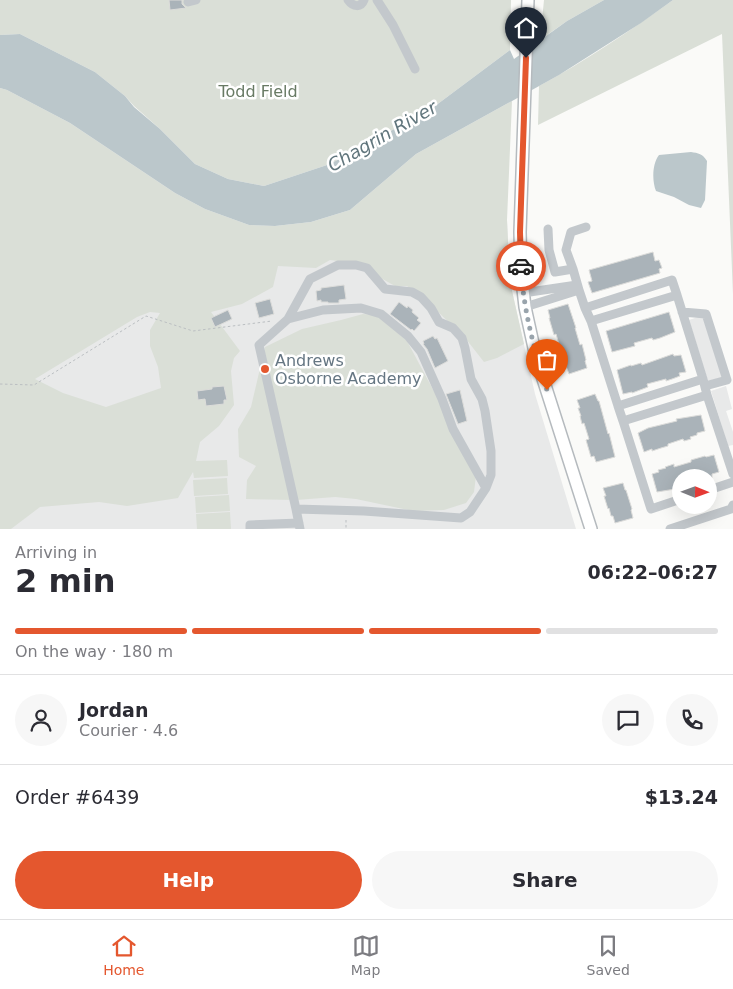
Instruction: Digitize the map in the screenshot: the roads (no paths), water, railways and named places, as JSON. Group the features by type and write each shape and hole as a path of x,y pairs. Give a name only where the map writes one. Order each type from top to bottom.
{"main road":[{"path":"528,0 520,232 523,294 536,357 591,529"}],"street":[{"path":"348,0 356,6 363,4 364,0"},
{"path":"377,0 415,69"},
{"path":"586,227 571,232 566,250 591,321 651,509 672,502"},
{"path":"548,229 549,250 555,272 573,270"},
{"path":"250,529 250,525 300,526 296,509 259,345 288,319 310,280 338,265 356,265 367,268 385,289 412,292 421,297 431,308 438,322 453,328 462,338 471,379 482,399 485,411 491,475 486,488 470,512 461,518 364,511 296,509"},
{"path":"586,308 672,280 733,474"},
{"path":"523,294 578,288"},
{"path":"525,307 578,288"},
{"path":"591,321 677,295"},
{"path":"288,319 323,310 361,308 381,314 408,336 421,352 442,399 453,430 486,488"},
{"path":"618,406 727,380 706,314 682,312"},
{"path":"623,421 705,386"},
{"path":"718,487 733,482"},
{"path":"670,529 731,509 733,505"}],"water":[{"name":"Chagrin River","path":"604,0 673,0 641,23 559,75 416,154 350,210 311,222 275,226 249,225 205,209 175,193 70,123 0,88 0,35 20,34 95,72 125,96 134,107 160,129 195,164 228,179 264,186 330,164 431,109 510,50 514,59 567,21"},
{"path":"691,152 700,154 707,161 705,200 701,208 656,191 654,182 653,173 659,155"}],"place":[{"name":"Andrews Osborne Academy","path":"265,369"}],"park label":[{"name":"Todd Field","path":"258,91"}]}
